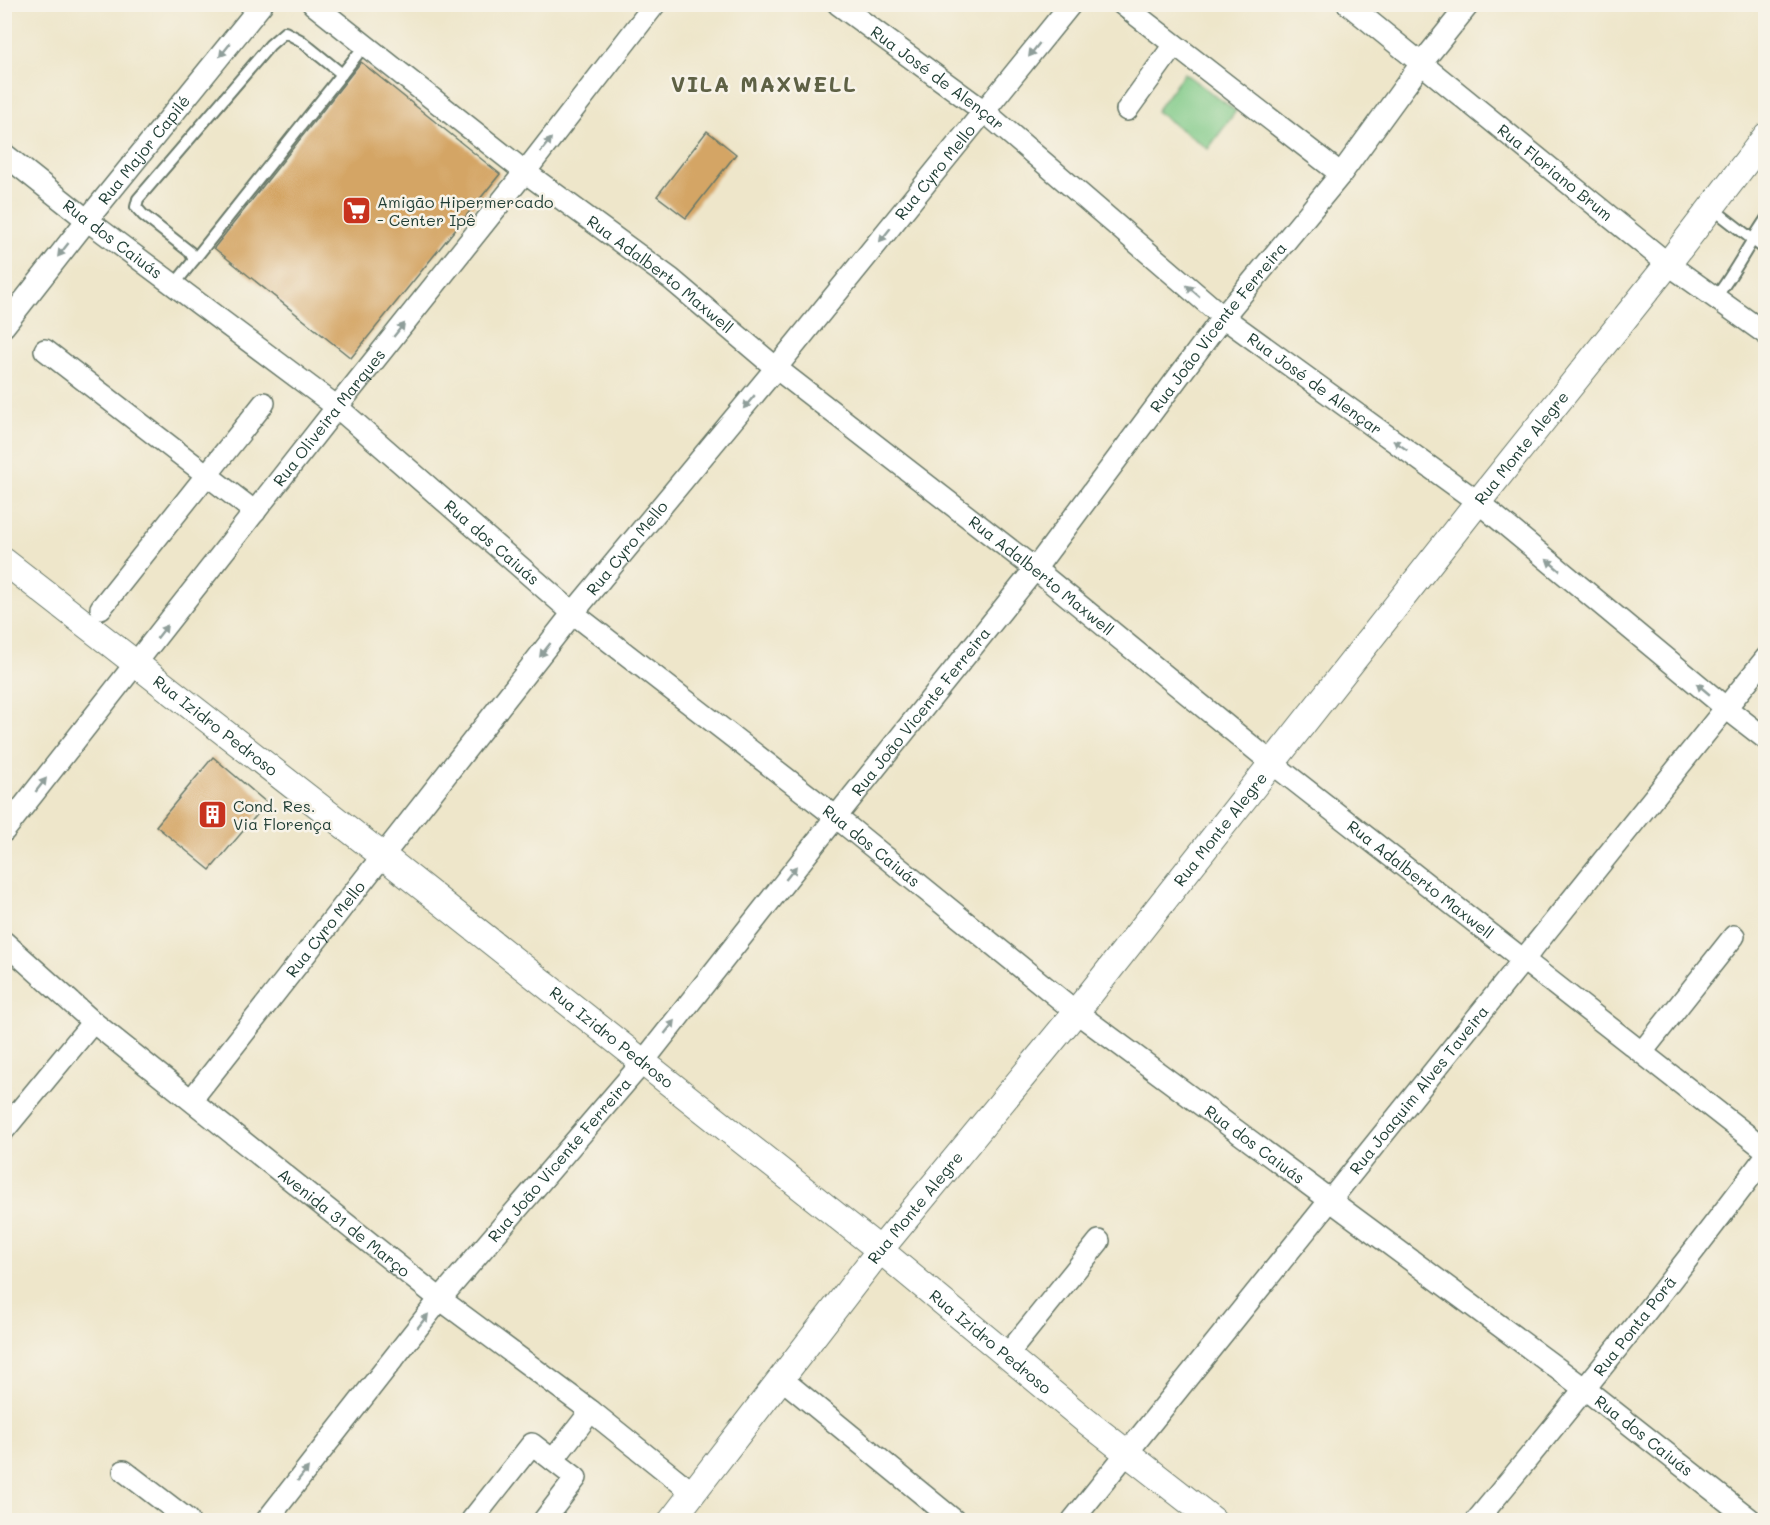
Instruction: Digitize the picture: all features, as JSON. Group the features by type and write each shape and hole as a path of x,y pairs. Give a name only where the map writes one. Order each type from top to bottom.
{"street":[{"name":"Rua Major Capilé","path":"4,326 262,4"},
{"name":"Rua Adalberto Maxwell","path":"313,4 525,172 670,279 776,368 1035,568 1272,763 1523,962 1766,1150"},
{"name":"Rua Oliveira Marques","path":"4,831 655,4"},
{"name":"Rua José de Alençar","path":"838,4 985,112 1223,317 1478,502 1766,739"},
{"name":"Rua Cyro Mello","path":"192,1099 573,614 1071,4"},
{"path":"1122,4 1341,174"},
{"name":"Rua Floriano Brum","path":"1348,4 1668,264 1766,334"},
{"name":"Rua João Vicente Ferreira","path":"267,1521 440,1299 643,1062 1035,568 1223,317 1341,174 1421,64 1469,4"},
{"path":"1127,110 1174,45"},
{"name":"Rua Monte Alegre","path":"672,1521 880,1250 1076,1012 1668,264 1766,136"},
{"name":"Rua dos Caiuás","path":"4,154 87,220 337,407 573,614 836,817 1076,1012 1585,1389 1751,1521"},
{"path":"45,350 255,512"},
{"path":"101,608 264,403"},
{"name":"Rua Izidro Pedroso","path":"4,561 383,855 880,1250 1127,1454 1213,1521"},
{"name":"Rua Joaquim Alves Taveira","path":"1072,1521 1766,658"},
{"path":"1642,1052 1734,936"},
{"name":"Avenida 31 de Março","path":"4,942 93,1022 440,1299 591,1411 693,1493"},
{"path":"4,1130 93,1022"},
{"name":"Rua Ponta Porã","path":"1477,1521 1585,1389 1766,1156"},
{"path":"1007,1355 1099,1241"},
{"path":"782,1379 954,1521"},
{"path":"553,1460 591,1411"},
{"path":"472,1521 532,1444 576,1478 544,1521"},
{"path":"124,1471 188,1521"}],"lane":[{"path":"194,260 190,252 143,216 136,207 138,199 270,45 285,32 300,40 342,74"},
{"path":"174,285 365,45"},
{"path":"1711,207 1766,250"},
{"path":"1716,298 1733,275 1752,239 1766,219"}],"green space":[{"path":"1184,73 1236,111 1208,149 1156,111"}],"building":[{"name":"Amigão Hipermercado - Center Ipê","path":"361,62 500,174 351,358 214,248"},
{"path":"707,131 736,154 686,218 657,196"},
{"name":"Cond. Res. Via Florença","path":"213,757 267,803 210,870 156,826"}],"place":[{"name":"Amigão Hipermercado - Center Ipê","path":"356,211"},
{"name":"Cond. Res. Via Florença","path":"212,815"}],"district":[{"name":"VILA MAXWELL","path":"764,84"}]}
